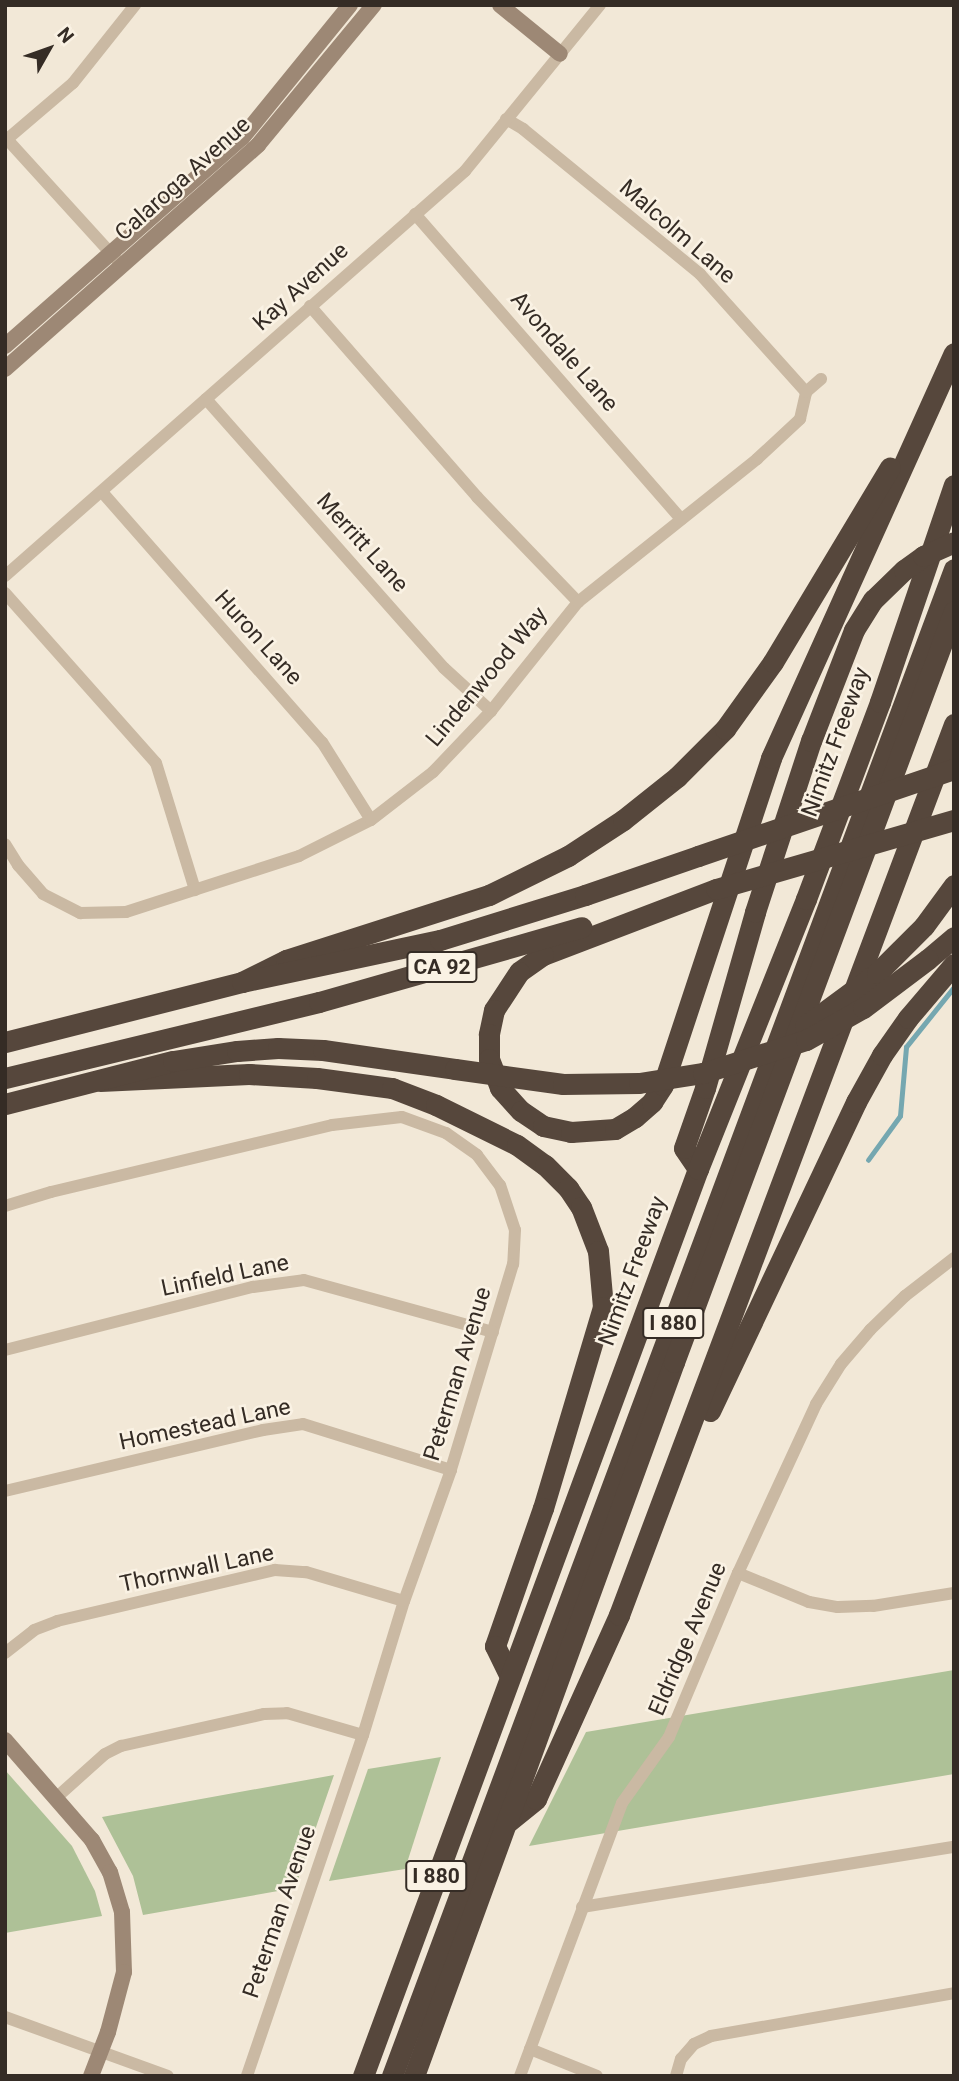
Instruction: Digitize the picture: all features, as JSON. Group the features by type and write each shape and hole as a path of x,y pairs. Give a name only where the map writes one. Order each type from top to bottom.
{"highway":[{"path":"716,889 543,955 519,972 494,1010 489,1034 489,1059 500,1088 521,1111 543,1126 571,1132 615,1129 652,1102 663,1085 771,758 954,353"},
{"path":"242,982 286,960 489,895 568,856 622,820 677,777 725,729 774,662 943,376"},
{"name":"Nimitz Freeway","path":"363,2076 698,1169 820,862 880,702 954,485"},
{"path":"698,1169 684,1148 705,1088 743,950 798,780 853,630 873,600 895,577 923,556 954,542"},
{"name":"I 880","path":"391,2076 954,569"},
{"name":"I 880","path":"414,2076 674,1362 954,611"},
{"path":"508,1822 536,1799 619,1615 954,724"},
{"path":"806,821 954,769"},
{"name":"CA 92","path":"5,1042 242,982 440,940 806,821 954,781"},
{"name":"CA 92","path":"5,1078 319,1002 954,820"},
{"path":"768,1051 877,973 923,926 954,885"},
{"path":"5,1104 173,1061 278,1048 323,1051 563,1084 639,1083 703,1073 806,1040 840,1021 928,959 954,937"},
{"path":"647,1542 856,1102 882,1055 908,1018 954,964"},
{"path":"100,1081 249,1074 317,1078 392,1088 436,1105 517,1145 545,1165 568,1188 581,1207 598,1251 603,1307 543,1508 495,1646 509,1675"}],"street":[{"path":"122,265 6,139 73,83 135,5"},
{"name":"Calaroga Avenue","path":"5,345 109,251 242,138 350,5"},
{"name":"Calaroga Avenue","path":"5,369 258,145 374,5"},
{"path":"500,5 560,54"},
{"name":"Kay Avenue","path":"5,576 466,171 600,5"},
{"name":"Malcolm Lane","path":"506,119 523,129 700,274 806,392"},
{"name":"Avondale Lane","path":"415,214 681,519"},
{"path":"310,306 477,498 578,602"},
{"name":"Lindenwood Way","path":"5,844 18,865 43,894 80,913 126,912 299,856 371,820 433,772 491,711 578,602 757,459 800,419 806,392 821,379"},
{"name":"Merritt Lane","path":"206,399 444,668 491,711"},
{"name":"Huron Lane","path":"102,492 322,742 371,820"},
{"path":"5,593 156,762 195,890"},
{"name":"Peterman Avenue","path":"5,1206 51,1192 332,1125 402,1117 446,1133 477,1155 500,1185 515,1230 513,1264 452,1470 404,1601 363,1735 247,2076"},
{"name":"Eldridge Avenue","path":"520,2076 622,1803 669,1737 738,1573 816,1404 841,1364 905,1296 954,1258"},
{"name":"Linfield Lane","path":"5,1349 253,1287 304,1280 493,1332"},
{"name":"Homestead Lane","path":"5,1491 263,1430 303,1424 452,1470"},
{"name":"Thornwall Lane","path":"5,1653 34,1630 57,1621 275,1570 306,1572 404,1601"},
{"path":"738,1573 809,1602 838,1607 873,1606 954,1593"},
{"path":"57,1797 105,1754 121,1746 264,1714 287,1713 363,1735"},
{"path":"5,1740 57,1797 102,1857 122,1912 124,1972 118,2001 91,2076"},
{"path":"582,1907 954,1846"},
{"path":"676,2076 681,2059 694,2045 711,2036 954,1993"},
{"path":"5,2017 168,2076"},
{"path":"530,2049 597,2076"}],"green space":[{"path":"954,1670 954,1774 529,1846 586,1732"},
{"path":"441,1757 405,1869 329,1881 368,1769"},
{"path":"5,1770 72,1846 95,1891 102,1916 5,1933"},
{"path":"334,1775 295,1888 143,1915 133,1876 102,1817"}],"waterway":[{"path":"868,1160 900,1116 906,1047 954,987"}]}
